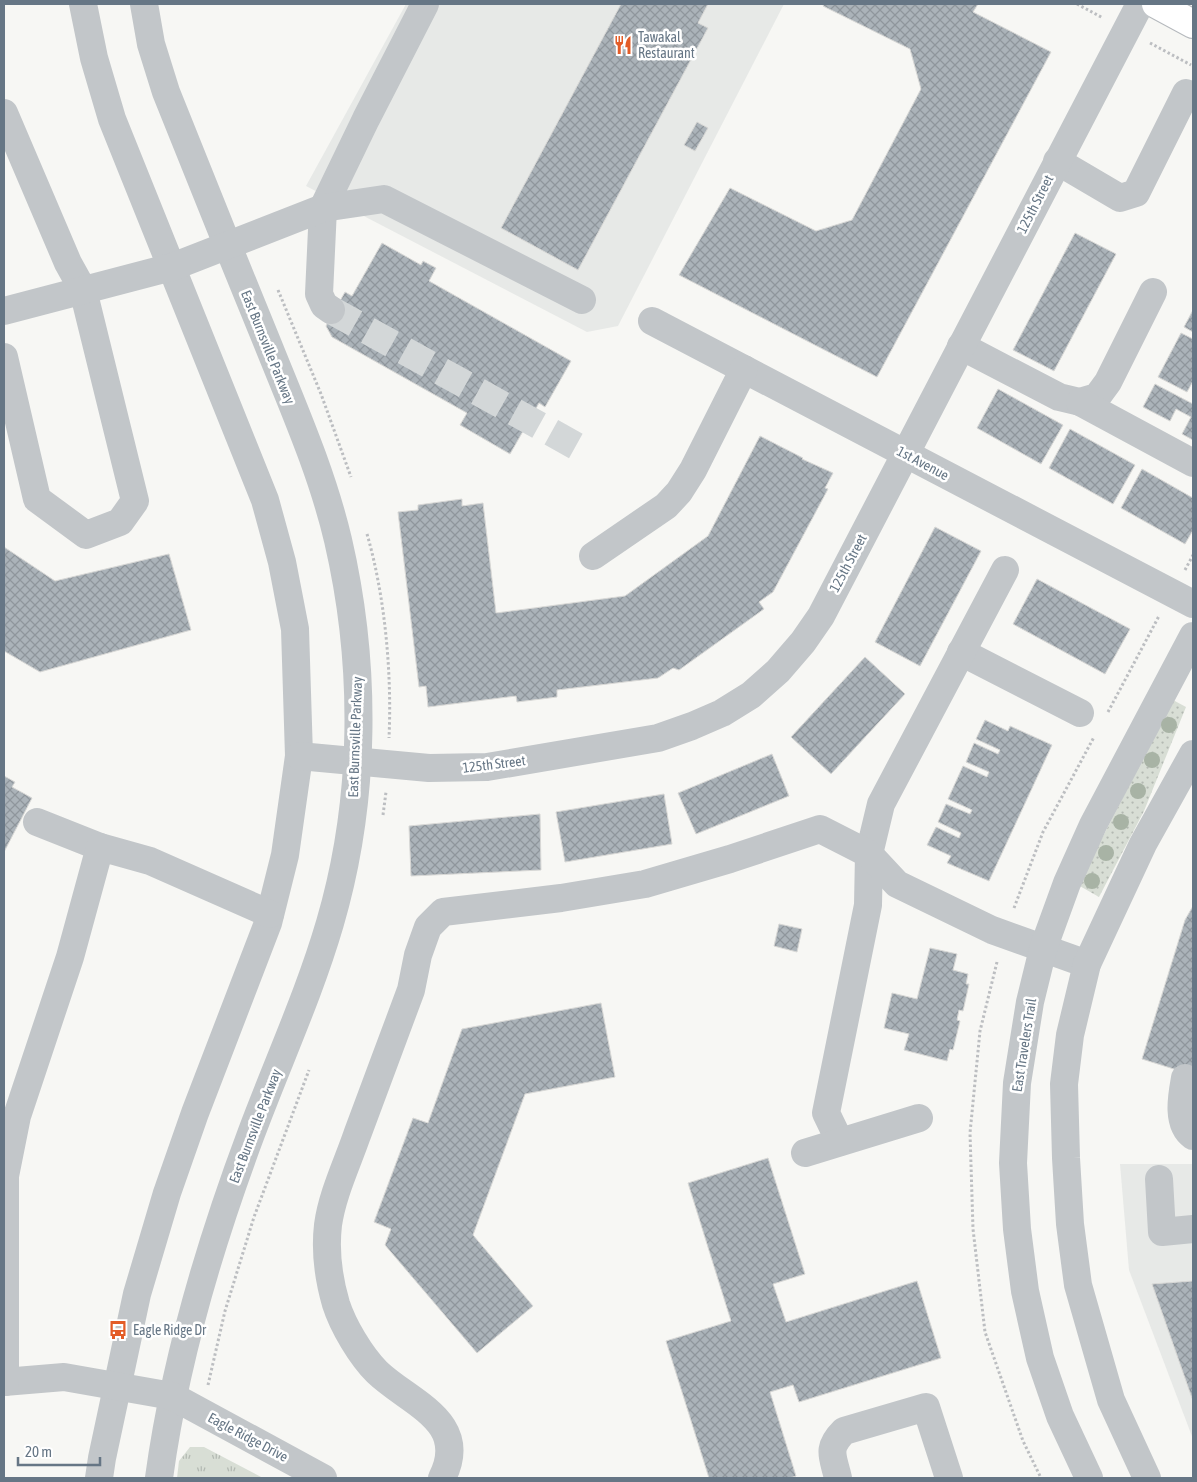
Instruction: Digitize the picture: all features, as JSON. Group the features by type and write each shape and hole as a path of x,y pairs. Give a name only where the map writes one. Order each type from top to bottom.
{"main road":[{"path":"1156,4 1193,24"}],"street":[{"path":"83,4 94,58 112,119 265,500 295,629 299,756 285,856 270,914 167,1193 137,1294 99,1478"},
{"name":"East Burnsville Parkway","path":"144,4 151,44 166,92 318,468 338,540 351,609 359,681 353,804 344,865 331,921 313,974 226,1204 195,1302 172,1396 159,1478"},
{"path":"331,310 324,305 319,294 323,208 425,4"},
{"name":"125th Street","path":"299,756 429,768 488,767 658,738 722,713 751,695 778,671 803,642 821,616 1140,4"},
{"path":"1057,161 1120,198 1136,193 1186,93"},
{"path":"4,113 68,264 83,290 136,500 120,522 86,535 37,498 4,357"},
{"path":"4,311 172,267 323,208 384,199 582,300"},
{"path":"1080,402 1097,397 1108,382 1153,292"},
{"name":"1st Avenue","path":"652,322 1193,604"},
{"path":"961,346 1059,397 1080,402 1193,463"},
{"path":"593,556 666,506 679,492 693,470 744,369"},
{"path":"840,1142 826,1112 868,905 869,854 881,804 1005,570"},
{"name":"East Travelers Trail","path":"1089,1478 1060,1416 1040,1358 1025,1291 1017,1230 1013,1163 1017,1083 1030,1002 1043,949 1067,883 1093,825 1193,636"},
{"path":"962,652 1080,713"},
{"path":"1147,1478 1109,1391 1078,1285 1070,1224 1064,1084 1070,1035 1087,964 1143,844 1193,754"},
{"path":"37,822 100,847 150,861 270,914"},
{"path":"442,1478 450,1454 447,1434 436,1417 377,1372 354,1341 336,1305 328,1265 328,1226 337,1190 411,990 418,956 428,927 443,912 561,898 645,884 730,859 820,829 869,854 897,884 992,930 1087,964"},
{"path":"4,1382 6,1176 17,1116 70,957 100,847"},
{"path":"1186,1078 1181,1105 1183,1119 1190,1134 1193,1136"},
{"path":"804,1153 919,1118"},
{"path":"1159,1179 1162,1232 1193,1229"},
{"name":"Eagle Ridge Drive","path":"4,1382 64,1377 172,1396 323,1478"},
{"path":"838,1478 831,1451 835,1440 844,1431 926,1407 949,1478"}],"shaded area":[{"path":"406,4 784,4 618,326 587,332 306,186"},
{"path":"1120,1164 1193,1164 1193,1439 1129,1270"}],"green space":[{"path":"1173,700 1186,707 1144,811 1099,897 1078,885"},
{"path":"190,1447 204,1447 263,1478 177,1478 179,1461"}],"building":[{"path":"621,4 708,4 698,23 708,28 578,270 501,228"},
{"path":"824,4 978,4 973,12 1051,52 877,377 679,275 730,188 816,231 852,220 921,89 910,49 823,6"},
{"path":"697,122 708,128 695,151 684,145"},
{"path":"1075,233 1116,254 1054,371 1013,350"},
{"path":"382,243 421,265 423,261 436,268 429,281 571,361 545,407 539,403 510,454 460,425 467,413 332,337 326,326 345,292 352,296"},
{"path":"1193,310 1193,332 1184,327"},
{"path":"1181,333 1193,339 1193,381 1187,392 1158,377"},
{"path":"1155,384 1193,404 1193,440 1182,434 1191,417 1176,409 1170,421 1143,407"},
{"path":"998,389 1063,425 1041,464 977,428"},
{"path":"1070,429 1135,465 1113,504 1049,468"},
{"path":"760,436 802,459 833,473 825,488 828,489 773,592 759,602 764,609 679,670 673,668 658,678 557,690 557,697 517,702 516,696 428,707 426,686 419,687 398,512 418,510 418,505 462,499 462,506 483,503 496,613 625,596 708,536"},
{"path":"1142,469 1193,498 1193,530 1185,544 1121,508"},
{"path":"935,527 981,551 920,666 875,642"},
{"path":"4,547 55,581 169,554 191,630 40,672 4,651"},
{"path":"1037,579 1130,629 1105,674 1013,624"},
{"path":"865,657 905,694 831,774 791,737"},
{"path":"985,720 1008,731 1010,726 1052,745 989,881 947,863 951,856 927,845 936,827 959,838 961,833 938,822 946,804 970,814 972,810 948,799 963,766 987,777 989,772 966,762 974,743 998,754 1000,750 976,739"},
{"path":"772,754 789,796 696,834 678,793"},
{"path":"4,776 15,782 12,787 32,798 4,852"},
{"path":"664,794 672,844 565,862 556,812"},
{"path":"540,814 541,870 411,876 409,826"},
{"path":"1193,906 1193,1075 1142,1059 1185,920"},
{"path":"779,924 802,929 797,952 774,946"},
{"path":"930,948 957,954 953,970 968,974 966,984 969,984 963,1011 959,1010 957,1020 960,1021 953,1050 950,1049 947,1061 904,1050 909,1034 884,1028 892,993 917,999"},
{"path":"601,1003 615,1077 525,1094 473,1235 533,1306 477,1353 385,1245 391,1229 374,1222 413,1118 428,1123 462,1029"},
{"path":"768,1158 805,1274 773,1284 786,1322 917,1281 941,1358 799,1402 793,1385 770,1392 796,1476 789,1478 709,1478 666,1341 731,1321 688,1183"},
{"path":"1193,1281 1193,1401 1152,1284"}],"tunnel":[{"path":"331,310 585,451"}],"place":[{"name":"Tawakal Restaurant","path":"623,45"},
{"name":"Eagle Ridge Dr","path":"118,1330"}]}
